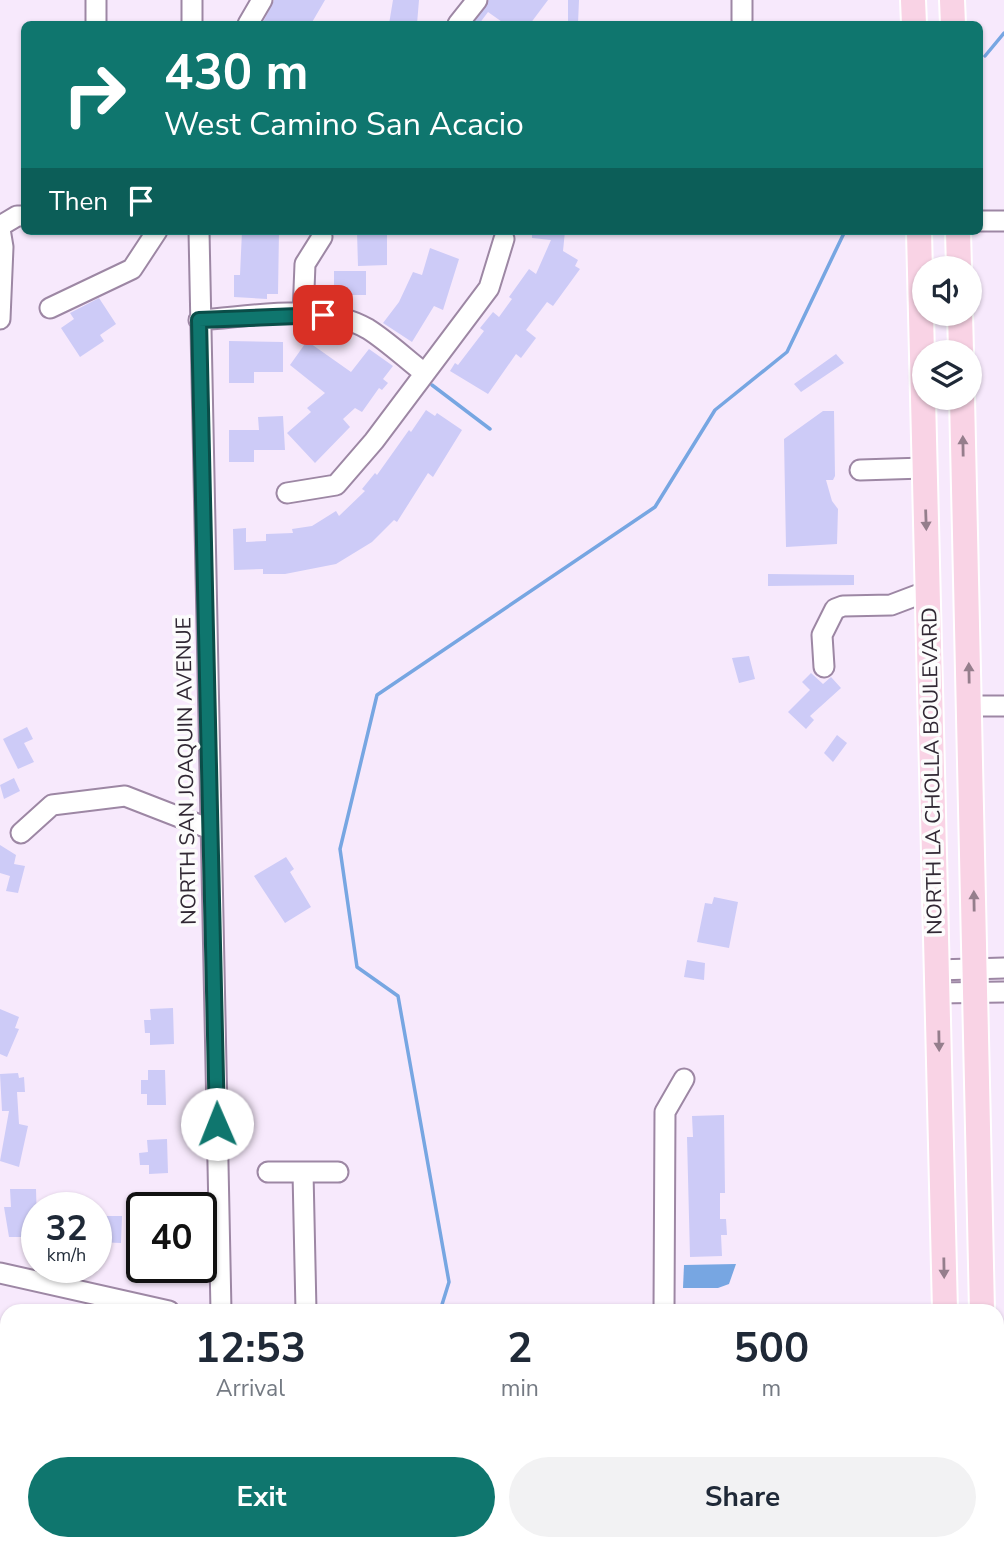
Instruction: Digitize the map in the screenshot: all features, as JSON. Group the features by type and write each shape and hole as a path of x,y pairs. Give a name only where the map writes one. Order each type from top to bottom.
{"main road":[{"path":"914,0 914,21"},
{"path":"952,0 953,21"},
{"name":"NORTH LA CHOLLA BOULEVARD","path":"919,235 945,1304"},
{"path":"958,235 958,256"},
{"name":"NORTH LA CHOLLA BOULEVARD","path":"962,410 982,1304"}],"street":[{"path":"96,0 96,21"},
{"path":"192,0 192,21"},
{"path":"250,21 262,0"},
{"path":"460,21 477,0"},
{"path":"741,0 742,20"},
{"path":"0,319 3,247 0,228 21,216"},
{"path":"983,221 1004,221"},
{"path":"50,308 132,269 154,235"},
{"name":"NORTH SAN JOAQUIN AVENUE","path":"199,235 221,1304"},
{"path":"303,315 304,264 322,237"},
{"path":"286,493 336,485 374,441 423,372 489,288 505,239"},
{"path":"199,320 303,315 347,319 369,330 423,372"},
{"path":"860,470 924,468"},
{"path":"824,667 822,635 835,609 843,606 891,605 928,591"},
{"path":"970,706 1004,706"},
{"path":"21,833 52,805 125,796 210,829"},
{"path":"976,981 1004,968"},
{"path":"938,981 976,981 1004,992"},
{"path":"664,1304 665,1112 684,1079"},
{"path":"268,1172 338,1171"},
{"path":"303,1172 306,1304"},
{"path":"0,1273 138,1304"}],"water":[{"path":"736,1264 729,1284 718,1288 683,1288 684,1265"}],"building":[{"path":"274,0 325,0 313,21 264,21"},
{"path":"393,0 419,0 417,21 390,21"},
{"path":"489,0 548,0 532,21 501,21 488,12 481,21 475,21"},
{"path":"568,0 579,0 578,21 568,21"},
{"path":"242,235 279,235 278,294 267,294 267,299 234,297 234,275 240,275"},
{"path":"357,235 387,235 387,265 358,266"},
{"path":"532,235 565,235 563,251 578,260 575,266 580,269 553,306 547,302 526,330 536,338 521,358 516,354 488,394 450,371 455,363 458,365 484,331 480,328 493,312 499,317 512,299 509,297 529,269 536,274 551,240 532,238"},
{"path":"430,248 459,259 443,310 434,306 412,342 383,323 399,302 413,272 422,275"},
{"path":"334,271 366,271 366,295 334,295"},
{"path":"99,298 116,324 100,335 104,341 80,357 61,328 74,319 70,313"},
{"path":"229,341 283,342 283,372 254,372 254,383 229,383"},
{"path":"307,341 351,372 369,349 393,366 383,379 388,383 382,390 379,388 362,412 355,408 343,419 350,427 315,463 287,433 311,412 307,408 325,393 290,365"},
{"path":"836,354 844,363 801,392 794,384"},
{"path":"426,410 435,416 437,413 462,430 433,477 428,473 397,522 394,520 372,542 336,564 285,574 263,574 263,569 234,570 233,529 246,528 246,542 266,541 266,534 293,533 292,529 312,526 336,511 339,516 365,491 362,489 375,473 377,475"},
{"path":"823,411 834,411 835,476 833,480 826,480 832,501 838,509 837,544 786,547 784,439"},
{"path":"283,416 285,450 254,450 254,462 229,462 229,430 259,430 258,417"},
{"path":"768,574 854,575 854,585 768,586"},
{"path":"749,656 755,679 739,683 732,658"},
{"path":"811,673 823,684 831,677 841,688 810,716 814,720 806,729 788,712 810,690 802,682"},
{"path":"27,727 33,739 24,743 34,762 18,769 3,739"},
{"path":"837,735 847,743 833,762 824,753"},
{"path":"14,778 20,791 4,799 0,785"},
{"path":"0,845 16,855 14,864 25,866 18,893 6,891 10,876 0,873"},
{"path":"286,857 294,869 290,872 311,907 285,923 254,876"},
{"path":"714,897 738,902 729,948 697,942 705,903 712,904"},
{"path":"687,960 705,963 704,980 684,977"},
{"path":"173,1008 174,1044 150,1045 150,1033 145,1033 144,1020 151,1020 150,1009"},
{"path":"0,1009 19,1017 15,1028 19,1029 7,1057 0,1054"},
{"path":"148,1070 165,1070 166,1105 147,1105 147,1094 141,1094 141,1080 148,1080"},
{"path":"18,1073 19,1078 24,1077 25,1092 17,1092 19,1124 28,1126 19,1167 0,1161 9,1111 2,1111 0,1074"},
{"path":"724,1115 725,1193 720,1193 720,1219 726,1219 727,1235 721,1235 722,1256 690,1257 687,1137 693,1137 692,1116"},
{"path":"167,1139 168,1173 149,1174 149,1165 140,1165 139,1153 148,1152 147,1140"},
{"path":"10,1189 36,1189 36,1192 21,1192 21,1237 9,1237 4,1207 11,1207"},
{"path":"112,1216 122,1216 121,1243 112,1243"}],"waterway":[{"path":"985,56 1004,33"},
{"path":"442,1304 449,1282 398,996 357,967 340,849 377,695 655,507 715,410 787,352 843,235"},
{"path":"432,385 490,429"}],"route":[{"path":"217,1124 199,320 323,315"}]}
